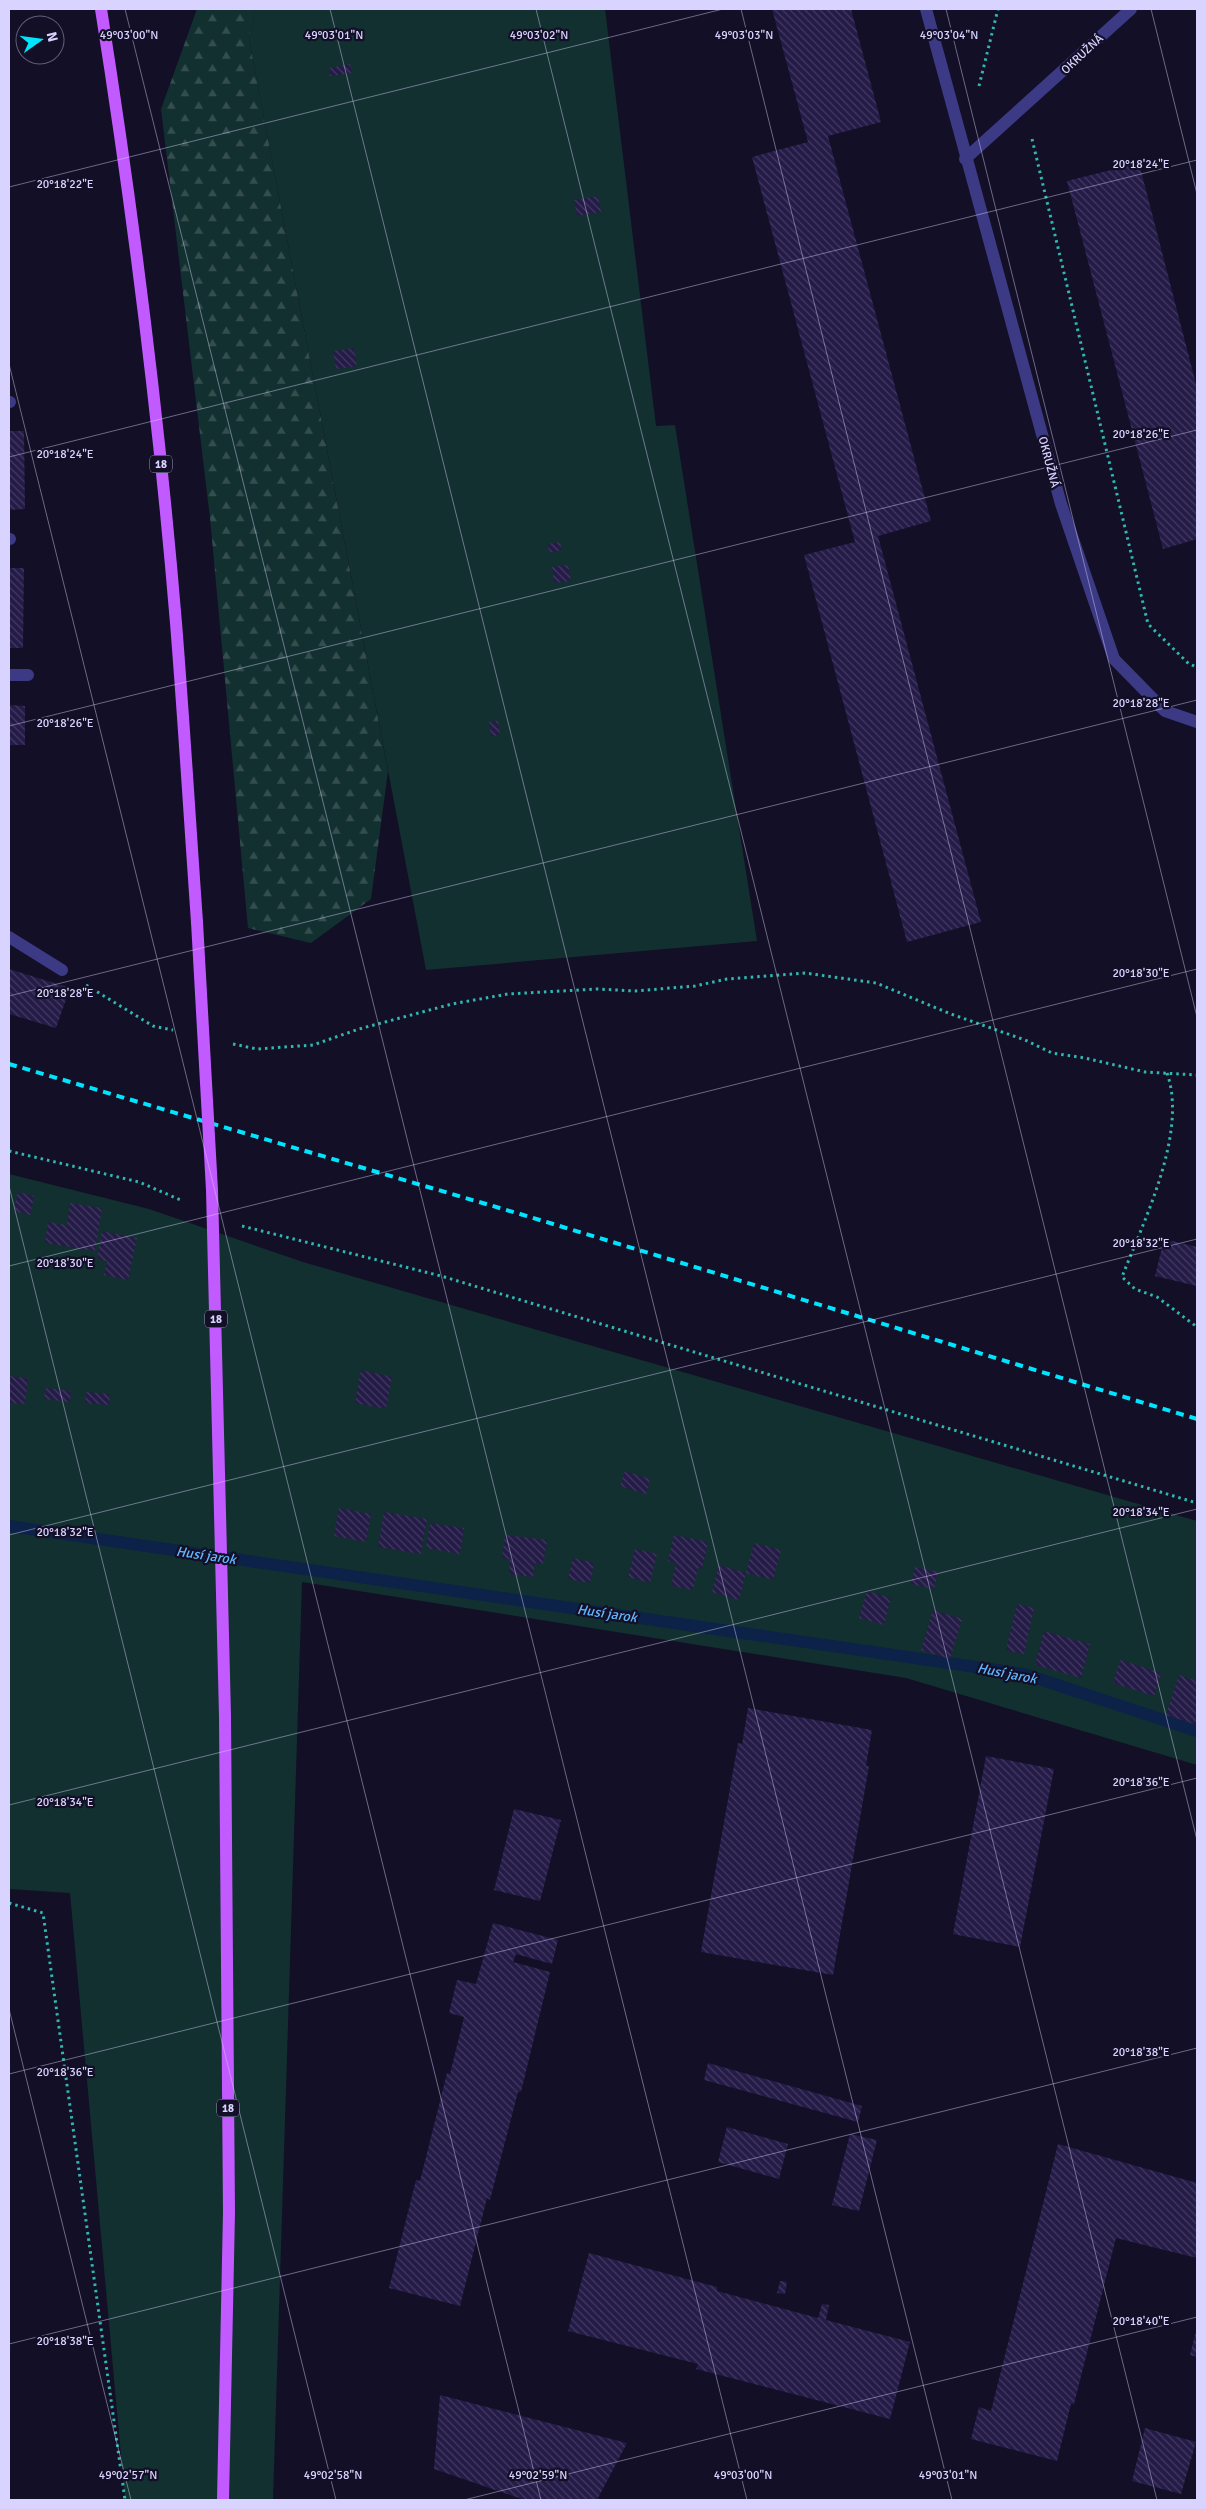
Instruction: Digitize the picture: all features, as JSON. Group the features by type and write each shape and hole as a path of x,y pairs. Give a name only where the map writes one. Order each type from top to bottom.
{"main road":[{"name":"18","path":"101,9 117,111 161,469 176,623 197,922 212,1200 225,1716 229,2212 223,2500"}],"street":[{"name":"OKRUŽNÁ","path":"926,9 1061,504 1114,659 1165,711 1197,722"},
{"name":"OKRUŽNÁ","path":"966,159 1131,9"},
{"path":"9,675 28,675"},
{"path":"9,937 62,970"}],"path":[{"path":"977,95 998,9"},
{"path":"1024,107 1148,624 1189,664 1197,666"},
{"path":"62,970 153,1026 181,1032"},
{"path":"229,1043 257,1049 313,1045 452,1004 508,994 597,989 635,991 695,986 727,979 805,973 876,983 950,1014 1025,1040 1052,1053 1085,1058 1145,1072 1197,1075"},
{"path":"1167,1073 1174,1104 1164,1170 1122,1276 1135,1289 1157,1298 1197,1327"},
{"path":"9,1151 139,1182 184,1201"},
{"path":"238,1224 441,1276 1197,1503"},
{"path":"9,1903 44,1913 125,2500"}],"green space":[{"path":"197,9 255,9 249,39 388,771 371,899 311,943 248,928 210,518 161,109"},
{"path":"255,9 605,9 656,426 675,425 757,941 426,970 249,39"},
{"path":"9,1174 149,1209 303,1262 1197,1521 1197,1765 906,1678 302,1582 273,2500 125,2500 70,1893 9,1889"}],"building":[{"path":"772,9 851,9 881,122 828,136 931,521 878,536 981,922 907,942 804,555 855,542 752,157 808,142"},
{"path":"350,64 352,73 330,76 329,68"},
{"path":"1139,163 1197,388 1197,539 1163,549 1067,181"},
{"path":"598,196 601,212 577,216 574,200"},
{"path":"354,348 357,366 336,369 333,351"},
{"path":"9,431 24,431 25,509 9,510"},
{"path":"560,542 562,550 549,553 548,544"},
{"path":"568,565 571,581 554,583 552,567"},
{"path":"9,568 24,568 23,648 9,648"},
{"path":"9,705 25,706 25,745 9,745"},
{"path":"498,721 500,735 491,736 489,722"},
{"path":"9,969 70,988 56,1028 9,1014"},
{"path":"18,1192 34,1196 30,1215 14,1211"},
{"path":"70,1203 102,1208 95,1251 45,1243 48,1222 67,1225"},
{"path":"102,1231 137,1238 128,1280 104,1275 107,1261 97,1259"},
{"path":"1164,1239 1197,1247 1197,1286 1155,1276"},
{"path":"361,1370 392,1377 386,1409 355,1403"},
{"path":"9,1376 28,1378 25,1404 9,1403"},
{"path":"46,1388 71,1391 70,1402 44,1399"},
{"path":"86,1392 110,1394 109,1405 85,1403"},
{"path":"625,1471 650,1479 646,1494 620,1486"},
{"path":"339,1508 371,1514 366,1542 334,1536"},
{"path":"384,1512 427,1519 421,1554 378,1547"},
{"path":"430,1523 464,1528 460,1554 426,1548"},
{"path":"505,1535 547,1540 543,1564 535,1563 533,1577 509,1574 510,1559 502,1558"},
{"path":"674,1535 708,1542 702,1569 698,1568 693,1590 671,1586 676,1563 668,1561"},
{"path":"754,1543 781,1550 773,1580 746,1573"},
{"path":"635,1549 657,1554 650,1583 628,1577"},
{"path":"573,1558 594,1563 590,1583 568,1579"},
{"path":"719,1565 746,1573 739,1600 712,1592"},
{"path":"915,1567 938,1572 934,1589 911,1584"},
{"path":"867,1591 891,1598 884,1625 859,1618"},
{"path":"1017,1604 1034,1608 1024,1654 1006,1650"},
{"path":"933,1610 962,1619 950,1659 921,1650"},
{"path":"1044,1631 1090,1644 1081,1678 1035,1665"},
{"path":"1120,1660 1161,1673 1154,1696 1113,1683"},
{"path":"1179,1675 1197,1681 1197,1725 1166,1715"},
{"path":"748,1708 872,1730 866,1766 869,1766 833,1975 701,1952 738,1743 742,1744"},
{"path":"986,1756 1054,1769 1020,1947 953,1934"},
{"path":"514,1809 561,1820 540,1901 494,1890"},
{"path":"493,1923 558,1940 552,1964 516,1954 513,1962 550,1972 521,2092 518,2092 490,2200 487,2198 460,2306 389,2288 416,2180 420,2181 447,2073 450,2074 464,2017 449,2013 457,1980 476,1984"},
{"path":"708,2063 862,2106 858,2122 704,2080"},
{"path":"727,2127 788,2144 779,2179 718,2162"},
{"path":"850,2134 877,2140 859,2211 832,2205"},
{"path":"1058,2144 1197,2183 1197,2258 1116,2238 1074,2404 1071,2404 1057,2461 971,2439 979,2407 991,2411"},
{"path":"589,2253 717,2287 717,2291 818,2318 822,2304 829,2305 826,2320 910,2342 890,2419 696,2369 698,2364 568,2331"},
{"path":"780,2281 787,2282 785,2294 777,2293"},
{"path":"1197,2332 1197,2357 1190,2355"},
{"path":"440,2395 627,2443 597,2500 525,2500 434,2469"},
{"path":"1145,2428 1196,2442 1181,2494 1132,2481"}],"waterway":[{"name":"Husí jarok","path":"9,1526 1024,1674 1197,1731"}],"railway":[{"path":"9,1064 520,1214 1197,1419"}]}
